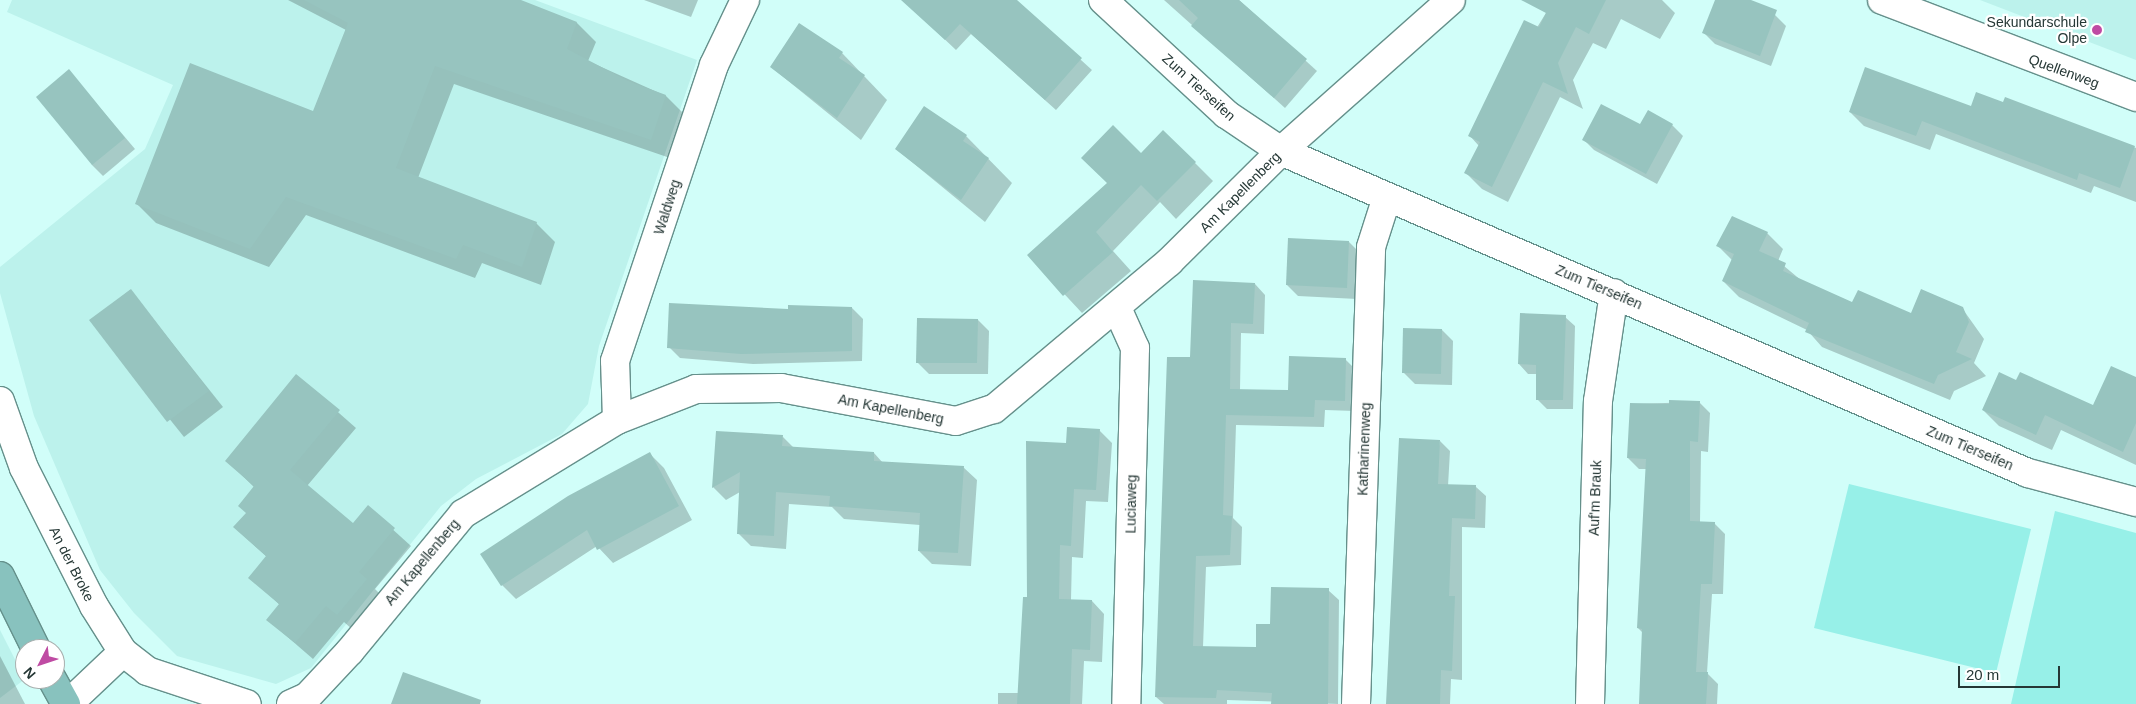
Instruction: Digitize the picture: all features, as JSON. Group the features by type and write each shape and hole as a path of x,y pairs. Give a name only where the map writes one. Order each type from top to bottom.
{"main road":[{"path":"0,576 31,639"},
{"path":"58,689 67,704"}],"street":[{"name":"Waldweg","path":"617,420 615,361 714,65 745,0"},
{"name":"Zum Tierseifen","path":"1103,0 1226,114 1280,151 1614,293 2028,473 2136,502"},
{"name":"Am Kapellenberg","path":"291,704 307,697 350,651 463,514 617,420 696,389 781,388 956,421 994,408 1117,308 1280,151 1451,0"},
{"name":"Quellenweg","path":"1882,0 2136,96"},
{"name":"Katharinenweg","path":"1356,704 1371,247 1387,197"},
{"name":"Auf'm Brauk","path":"1590,704 1598,401 1614,293"},
{"name":"Luciaweg","path":"1117,308 1135,348 1126,704"},
{"name":"An der Broke","path":"0,401 24,468 94,606 123,652"},
{"path":"67,704 123,652 147,671 247,704"}],"shaded area":[{"path":"12,0 535,0 697,60 599,346 588,404 562,434 476,479 441,506 311,668 276,684 177,656 134,613 100,570 34,416 0,293 0,267 145,149 173,85 7,12"},
{"name":"Sekundarschule Olpe","path":"1980,0 2136,0 2136,60"},
{"path":"1849,484 2031,529 1996,673 1814,628"},
{"path":"2055,511 2136,533 2136,704 2011,704"},
{"path":"0,630 15,659 15,687 0,698"}],"building":[{"path":"304,0 521,0 577,22 567,49 628,81 666,95 651,140 435,66 396,168 537,222 522,267 463,245 456,259 286,197 250,249 135,204 190,63 313,111 348,23"},
{"path":"901,0 1017,0 1082,58 1045,100 960,24 945,40"},
{"path":"1179,0 1239,0 1307,59 1274,98 1191,26 1198,18"},
{"path":"1521,0 1606,0 1589,34 1576,27 1558,63 1568,94 1543,82 1492,187 1464,173 1480,142 1468,136 1524,20 1539,27 1546,13"},
{"path":"1715,0 1751,0 1777,10 1760,56 1702,33"},
{"path":"799,23 843,52 839,58 865,75 837,118 770,67"},
{"path":"1865,67 1971,106 1976,92 2003,102 2005,97 2135,146 2120,188 2079,173 2077,180 1922,121 1916,136 1849,112"},
{"path":"69,69 125,138 92,165 36,97"},
{"path":"1601,104 1640,124 1648,110 1673,124 1646,174 1582,140"},
{"path":"924,106 967,135 963,141 989,158 961,200 895,149"},
{"path":"1113,125 1141,153 1163,130 1196,162 1157,201 1141,185 1096,232 1113,252 1063,296 1027,255 1107,183 1081,158"},
{"path":"1732,216 1768,232 1759,251 1786,263 1783,271 1852,302 1858,290 1911,313 1921,289 1963,307 1969,322 1956,352 1972,359 1938,375 1934,384 1805,332 1809,323 1722,281 1734,254 1716,246"},
{"path":"1288,238 1349,241 1347,288 1286,285"},
{"path":"1193,280 1255,283 1253,324 1231,323 1230,389 1288,390 1289,356 1346,358 1345,401 1315,400 1314,417 1226,415 1223,515 1232,516 1230,555 1196,556 1193,646 1256,647 1256,624 1270,624 1271,587 1329,588 1328,704 1271,704 1272,693 1217,690 1216,698 1155,697 1167,357 1190,357"},
{"path":"131,289 209,391 167,422 89,320"},
{"path":"669,303 788,309 788,305 852,307 852,351 741,354 667,348"},
{"path":"1520,313 1566,315 1563,400 1536,400 1536,365 1518,364"},
{"path":"917,318 978,319 977,363 916,363"},
{"path":"1403,328 1442,329 1441,374 1402,373"},
{"path":"2111,366 2136,377 2136,423 2123,452 2045,415 2036,435 1982,410 1999,372 2016,380 2020,372 2093,405"},
{"path":"296,374 340,410 290,470 353,523 368,505 395,528 359,572 367,579 337,615 326,606 295,643 266,620 279,604 248,578 266,556 233,527 246,513 238,506 254,486 225,461"},
{"path":"1669,400 1700,401 1698,442 1690,441 1690,521 1715,522 1712,584 1701,584 1696,672 1708,672 1706,704 1639,704 1642,629 1637,628 1646,459 1627,458 1630,403 1669,404"},
{"path":"1067,427 1100,429 1096,490 1074,489 1071,546 1060,545 1059,599 1092,600 1090,650 1072,649 1070,704 1017,704 1023,597 1027,597 1026,441 1066,443"},
{"path":"716,431 783,435 782,446 874,452 874,461 964,466 958,553 918,551 920,513 829,506 830,496 776,492 774,536 737,534 740,472 712,488"},
{"path":"1399,438 1440,440 1438,484 1476,485 1475,519 1452,518 1449,596 1455,596 1452,671 1441,670 1440,704 1386,704"},
{"path":"650,452 679,506 597,550 587,530 501,586 480,554 568,496"},
{"path":"403,672 481,700 480,704 391,704"}],"place":[{"name":"Sekundarschule Olpe","path":"2097,30"}]}
